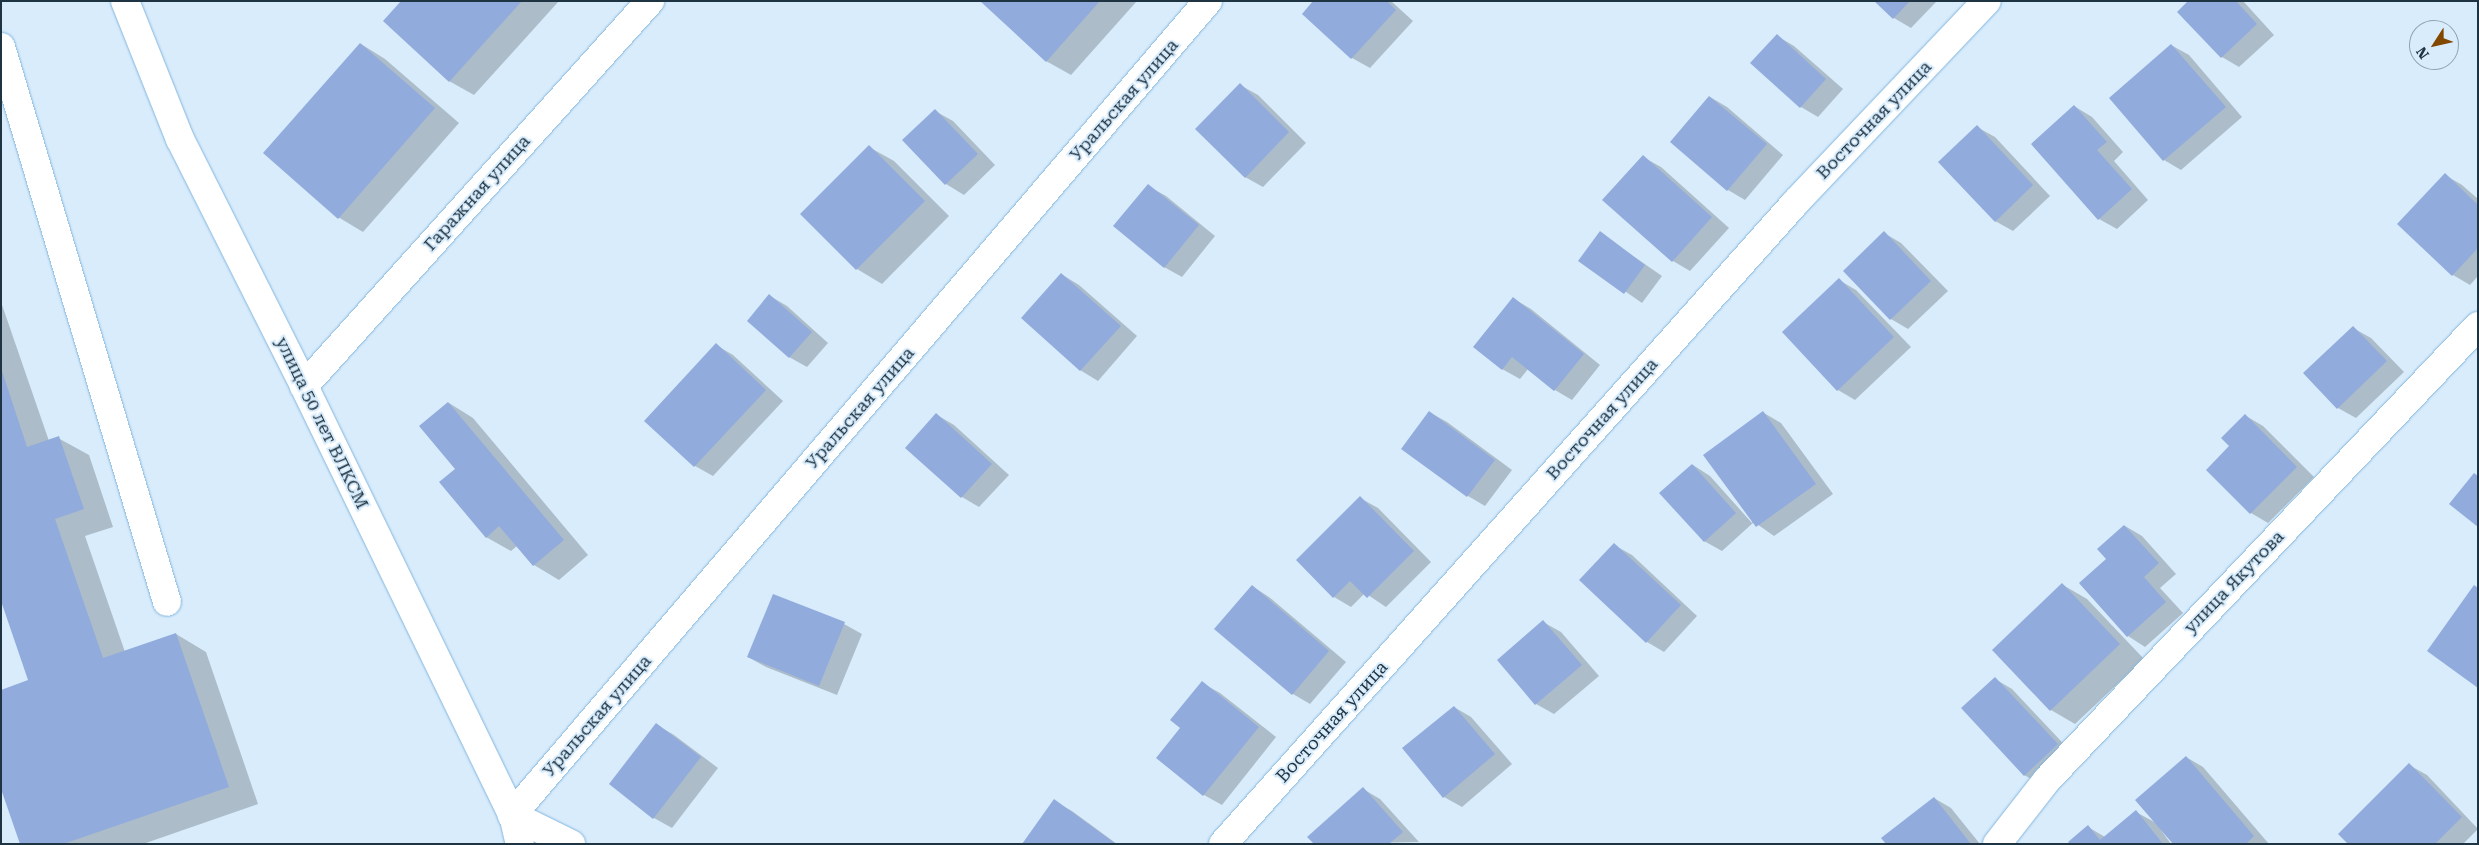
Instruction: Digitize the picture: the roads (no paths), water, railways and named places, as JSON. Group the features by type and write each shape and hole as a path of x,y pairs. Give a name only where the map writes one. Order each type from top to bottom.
{"street":[{"name":"улица 50 лет ВЛКСМ","path":"125,1 180,139 304,386 512,835"},
{"name":"Гаражная улица","path":"304,386 650,1"},
{"name":"Уральская улица","path":"512,835 1208,1"},
{"name":"Восточная улица","path":"1223,844 1796,202 1987,1"},
{"path":"1,47 167,602"},
{"name":"улица Якутова","path":"1997,844 2047,780 2478,326"},
{"path":"512,835 571,844"}]}
